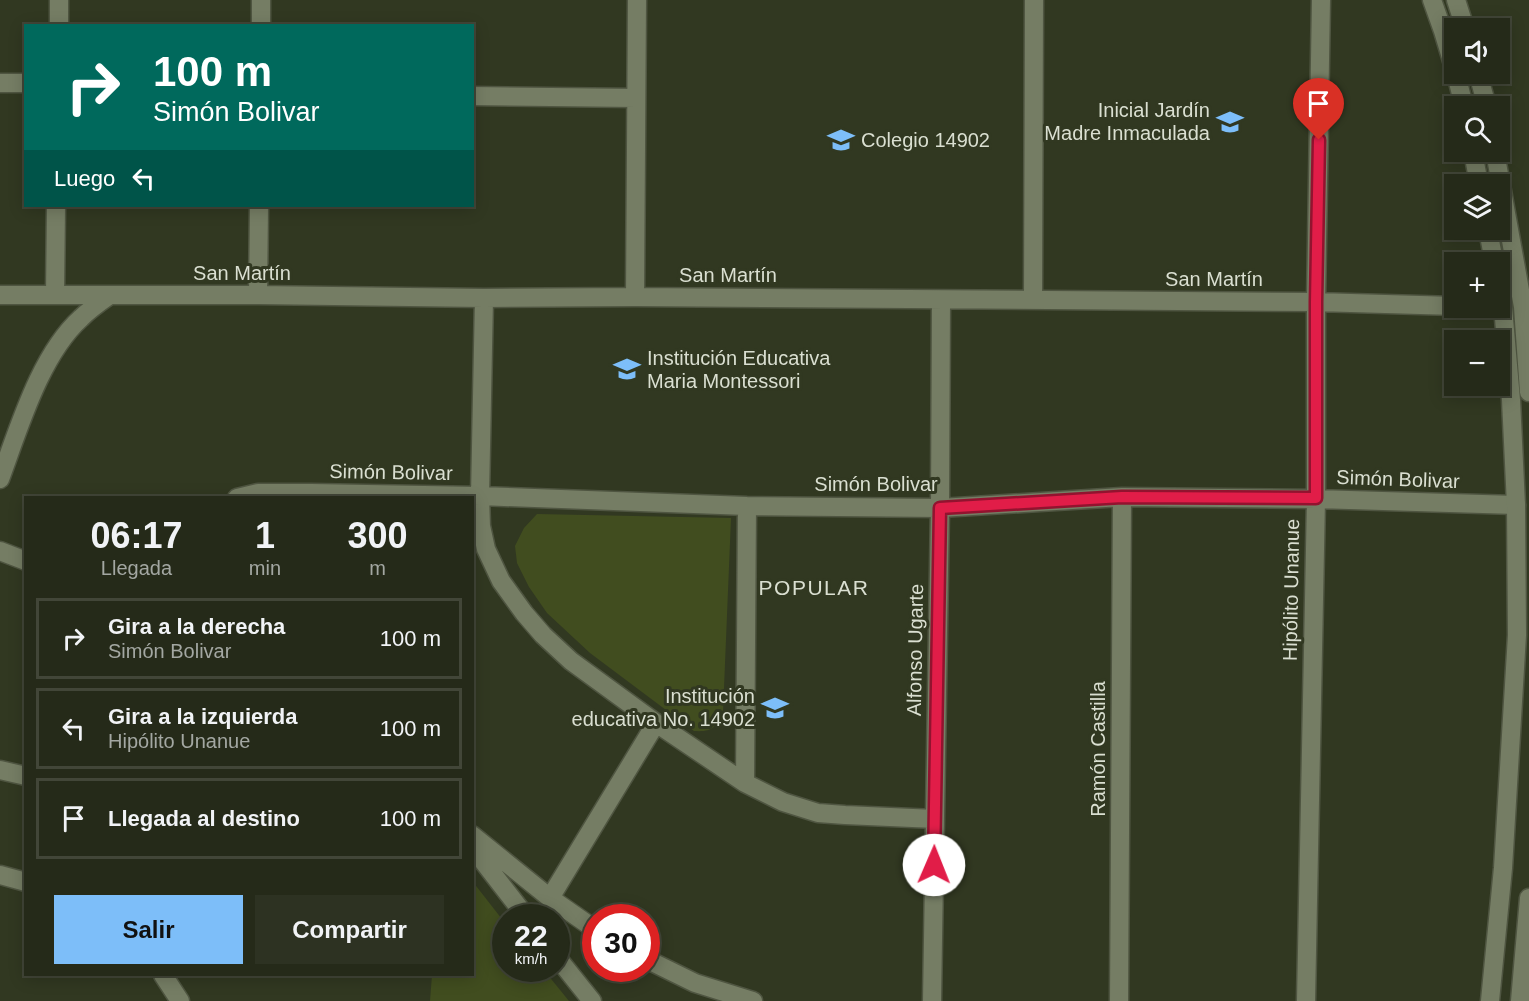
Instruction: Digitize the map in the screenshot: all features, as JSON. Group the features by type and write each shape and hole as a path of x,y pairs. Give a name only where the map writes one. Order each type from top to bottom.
{"street":[{"path":"59,0 59,24"},
{"path":"261,0 261,24"},
{"path":"635,297 637,0"},
{"path":"1033,300 1034,0"},
{"name":"Hipólito Unanue","path":"1306,1001 1316,498 1316,302 1321,0"},
{"path":"1432,0 1444,34"},
{"path":"1456,0 1462,18"},
{"path":"0,84 24,84"},
{"path":"474,96 636,98"},
{"path":"1497,162 1523,307 1529,392"},
{"path":"55,295 56,207"},
{"path":"258,295 259,207"},
{"name":"San Martín","path":"0,295 1316,302 1444,306"},
{"path":"0,479 40,377 60,343 80,318 110,295"},
{"path":"484,298 481,526 486,549 501,581 543,635 571,661 656,723 745,783 783,802 818,813 935,819"},
{"name":"Alfonso Ugarte","path":"932,1001 941,300"},
{"path":"1490,1001 1503,868 1517,635 1516,505 1511,400 1503,318"},
{"name":"Simón Bolivar","path":"245,496 258,493 480,496 747,506 940,508 1122,497 1316,498 1516,505"},
{"name":"Ramón Castilla","path":"1119,1001 1122,497"},
{"path":"745,783 747,506"},
{"path":"0,552 24,560"},
{"path":"550,898 656,723"},
{"path":"0,770 24,776"},
{"path":"474,837 550,898 582,920"},
{"path":"474,851 516,904"},
{"path":"0,875 24,881"},
{"path":"1520,1001 1529,898"},
{"path":"660,966 695,983 753,1001"},
{"path":"570,974 592,1001"},
{"path":"164,976 180,1001"}],"green space":[{"path":"537,514 731,518 723,712 713,728 694,731 590,653 547,613 529,587 517,563 515,546 524,528"},
{"path":"474,883 492,906 492,982 554,982 569,1001 430,1001 432,976 474,976"}],"place":[{"name":"Inicial Jardín Madre Inmaculada","path":"1230,122"},
{"name":"Colegio 14902","path":"841,140"},
{"name":"Institución Educativa Maria Montessori","path":"627,369"},
{"name":"Institución educativa No. 14902","path":"775,708"}],"district":[{"name":"POPULAR","path":"814,587"}],"route":[{"path":"934,865 940,508 1122,497 1316,498 1319,140"}]}
